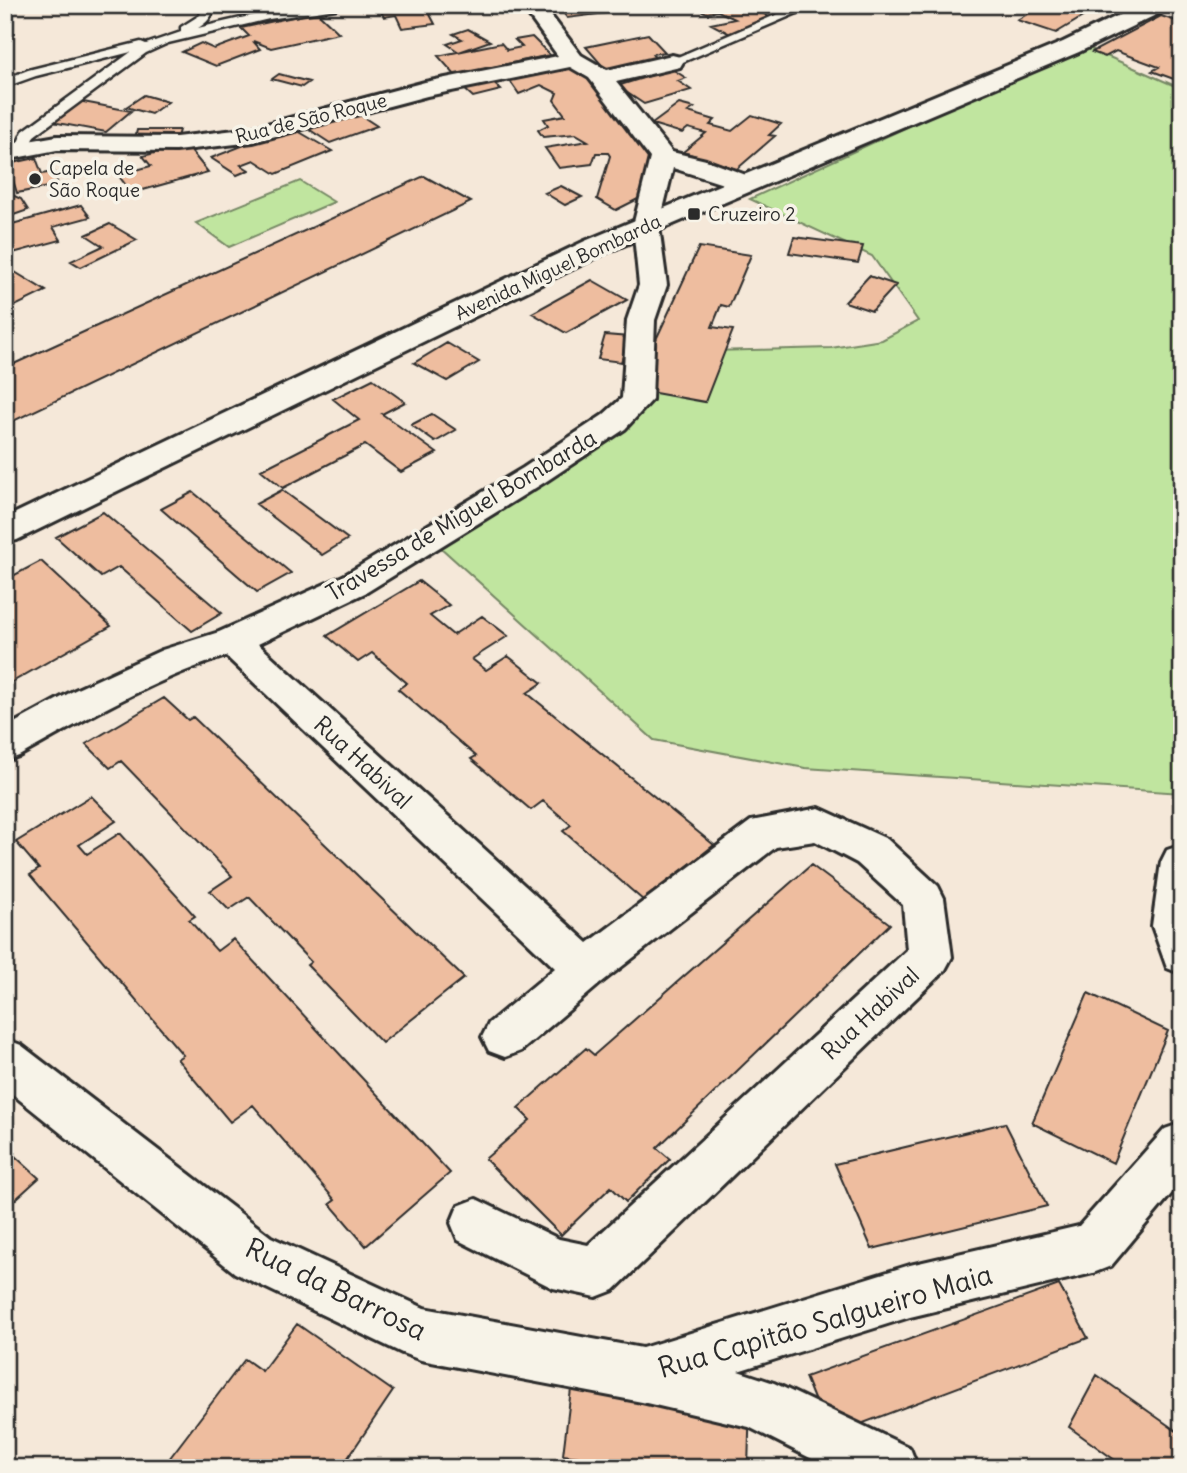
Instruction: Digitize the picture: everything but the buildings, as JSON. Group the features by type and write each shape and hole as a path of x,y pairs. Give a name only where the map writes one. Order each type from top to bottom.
{"street":[{"path":"532,5 573,60 601,78 663,158 688,162 745,183"},
{"name":"Avenida Miguel Bombarda","path":"5,532 595,247 1071,47 1158,5"},
{"name":"Rua de São Roque","path":"14,150 57,143 217,141 253,135 425,89 573,60"},
{"path":"601,78 672,62"},
{"path":"646,226 663,158"},
{"name":"Travessa de Miguel Bombarda","path":"5,746 88,700 175,659 232,640 355,584 534,475 614,422 638,400 641,320 653,285 646,226"},
{"name":"Rua Habival","path":"232,640 586,969"},
{"name":"Rua Habival","path":"476,1223 553,1263 596,1272 930,957 923,898 872,851 819,824 765,833 586,969 505,1037"},
{"path":"1182,862 1173,926 1182,955"},
{"name":"Rua da Barrosa","path":"5,1036 22,1073 254,1255 421,1334 642,1375"},
{"name":"Rua Capitão Salgueiro Maia","path":"642,1375 910,1291 1093,1248 1182,1145"},
{"name":"Rua Capitão Salgueiro Maia","path":"642,1375 755,1402 890,1468"}],"lane":[{"path":"14,150 28,134 142,50 202,22 208,13 209,5"},
{"path":"312,5 334,6"},
{"path":"672,62 810,5"},
{"path":"5,83 32,73 269,15 334,6"}],"green space":[{"path":"1084,46 1182,89 1182,793 805,768 654,740 439,546 709,351 831,348 882,340 918,321 872,256 750,199"},
{"path":"300,181 334,202 229,247 196,223"}],"place":[{"name":"Capela de São Roque","path":"35,179"},
{"name":"Cruzeiro 2","path":"694,214"}]}
